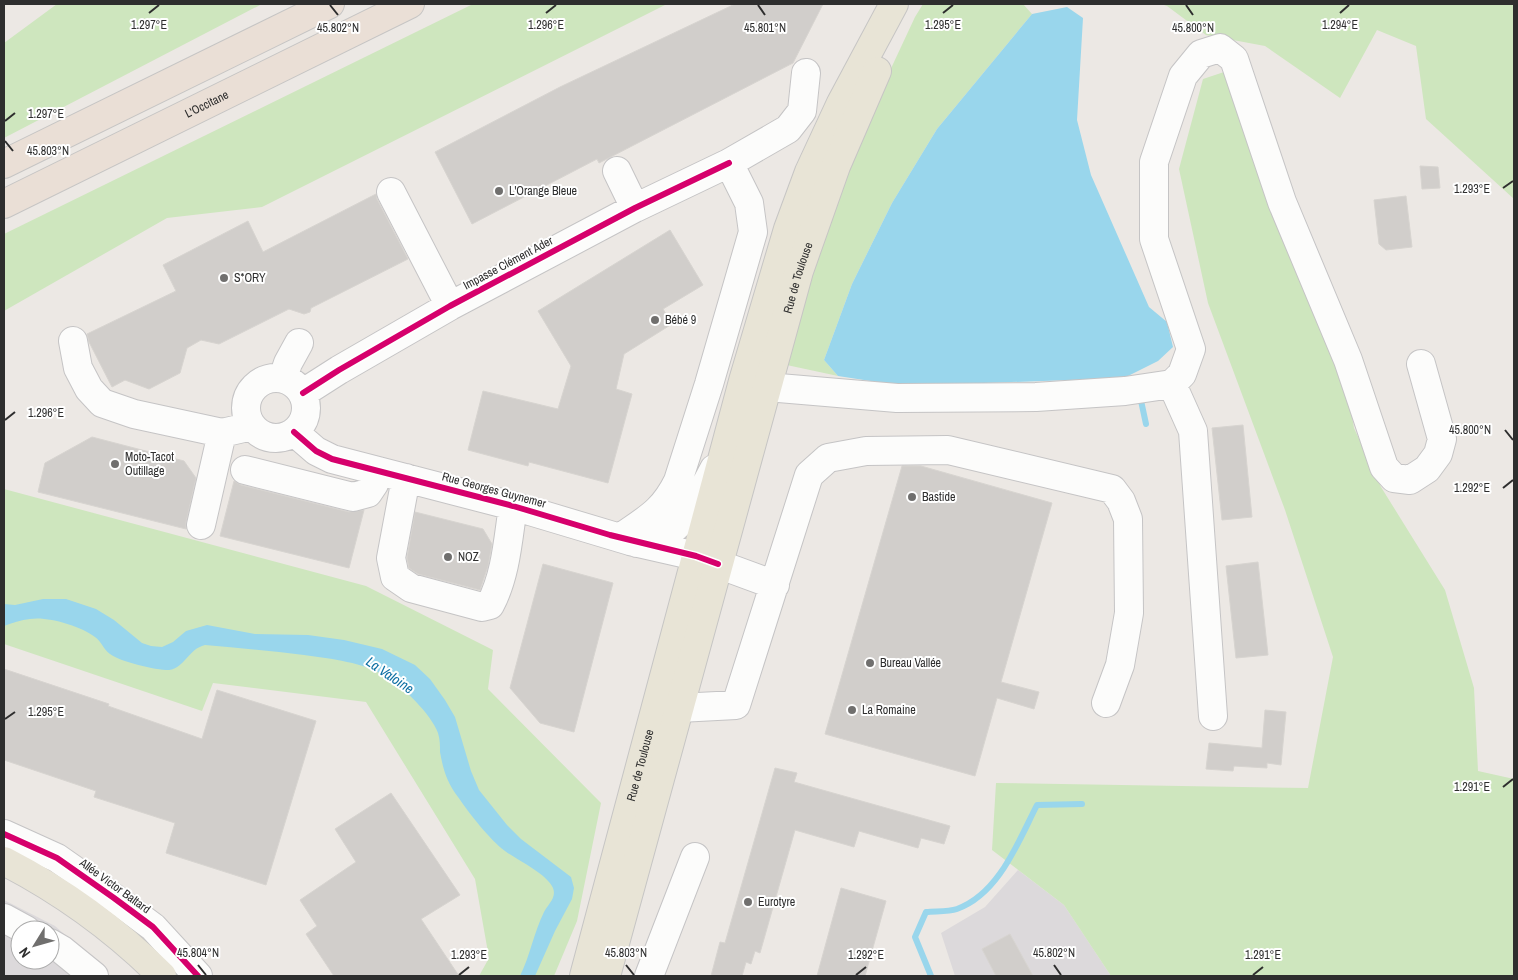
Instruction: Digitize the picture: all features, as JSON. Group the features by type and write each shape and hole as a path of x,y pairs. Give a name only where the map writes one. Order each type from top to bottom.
{"highway":[{"path":"4,164 330,4"},
{"name":"L'Occitane","path":"4,204 410,4"}],"main road":[{"name":"Rue de Toulouse","path":"584,976 707,560 755,384 788,229 809,172 841,103 894,4"},
{"name":"Rue de Toulouse","path":"606,976 679,708 726,446 755,384 836,166 879,66 910,4"},
{"path":"4,861 64,896 92,916 162,976"}],"street":[{"path":"755,384 897,398 1036,397 1125,391 1162,385 1182,374 1191,349 1154,239 1154,162 1183,76 1200,54 1220,48 1234,58 1282,202 1348,360 1384,466 1394,478 1410,480 1427,469 1438,454 1442,439 1422,364"},
{"name":"Impasse Clément Ader","path":"293,385 338,370 450,306 635,208 729,163 788,129 802,112 806,73"},
{"path":"628,540 663,506 674,488 708,384 753,232 749,203 729,163"},
{"path":"617,171 635,208"},
{"path":"391,192 450,306"},
{"path":"73,341 78,368 89,389 102,403 134,414 222,433 252,426"},
{"path":"293,385 270,378 259,382 250,391 246,403 246,415 252,426 261,434 272,438 283,437 294,432 302,424 306,414 306,404 293,385 288,363 299,343"},
{"path":"1162,385 1193,431 1213,716"},
{"name":"Rue Georges Guynemer","path":"294,432 316,451 332,459 513,506 628,540 707,560 775,585"},
{"path":"201,525 222,433"},
{"path":"628,540 671,531 692,512 726,446"},
{"path":"679,708 736,705 810,475 828,458 866,451 948,450 1112,490 1121,501 1128,519 1129,613 1120,665 1106,703"},
{"path":"245,470 353,497 363,496 368,493 374,484 378,471"},
{"path":"406,478 390,558 395,577 411,588 482,607 490,604 496,593 507,549 513,506"},
{"name":"Allée Victor Baltard","path":"4,834 57,858 114,898 153,927 198,976"},
{"path":"649,976 695,857"},
{"path":"60,949 94,976"}],"shaded area":[{"path":"1018,870 1064,905 1111,976 955,976 941,933 985,907"},
{"path":"4,900 43,920 10,920 10,970 60,970 60,930 91,958 86,976 4,976"}],"green space":[{"path":"57,4 262,4 4,138 4,43"},
{"path":"473,4 667,4 262,207 167,218 4,311 4,234"},
{"path":"923,4 1023,4 1032,14 937,129 892,203 852,284 824,360 838,376 782,364 844,169 915,17"},
{"path":"1161,4 1514,4 1514,199 1426,119 1416,46 1377,30 1340,98 1265,46 1206,35 1167,6"},
{"path":"1224,72 1344,370 1354,428 1381,487 1445,590 1474,688 1478,771 1514,779 1514,976 1111,976 1064,905 992,850 996,783 1308,788 1333,657 1285,510 1208,303 1179,169 1203,79"},
{"path":"4,489 366,586 493,650 488,689 601,803 577,921 554,976 479,976 489,958 475,879 366,702 213,683 202,711 4,644"}],"water":[{"path":"1067,7 1083,18 1077,120 1091,175 1149,307 1167,322 1173,347 1158,361 1124,378 903,386 838,376 824,360 852,284 892,203 937,129 1032,14"},
{"name":"La Valoine","path":"43,599 66,599 96,609 114,620 142,643 151,646 162,647 173,642 186,631 207,625 255,634 308,635 344,640 382,649 415,665 430,679 455,717 471,771 479,790 507,825 521,839 571,877 574,888 572,899 535,976 520,976 545,909 553,898 553,888 545,878 499,846 468,811 454,792 446,776 440,752 439,735 434,726 416,702 394,682 368,668 336,660 205,645 194,650 174,669 155,669 115,657 89,633 64,623 37,618 4,626 4,604 15,605"}],"building":[{"path":"735,4 823,4 793,63 599,163 597,159 472,224 435,152 560,87"},
{"path":"1420,166 1438,167 1440,188 1422,189"},
{"path":"376,194 408,259 311,308 310,312 304,314 289,309 219,344 201,340 187,348 180,373 149,389 125,380 112,387 89,342 87,334 176,291 163,265 248,221 263,252"},
{"path":"1406,196 1412,247 1386,250 1379,244 1374,200"},
{"path":"670,230 703,285 663,309 672,324 624,354 616,389 632,394 608,483 529,462 528,466 468,450 483,391 558,409 571,366 538,311"},
{"path":"1243,425 1252,517 1222,520 1212,428"},
{"path":"92,437 184,461 196,478 186,529 38,492 45,463"},
{"path":"902,466 921,466 1052,503 1001,682 1039,692 1034,709 997,698 975,776 825,734"},
{"path":"234,481 241,485 349,512 364,510 349,568 220,536"},
{"name":"NOZ","path":"415,512 483,529 492,544 488,566 480,590 418,574 409,568 407,558"},
{"path":"1258,562 1268,655 1236,658 1226,566"},
{"path":"543,564 613,583 574,732 540,723 510,688"},
{"path":"4,669 109,704 108,706 202,739 217,690 316,721 266,885 166,853 175,823 94,797 96,791 4,760"},
{"path":"1265,710 1286,712 1281,765 1267,763 1267,768 1234,766 1233,771 1206,769 1209,743 1262,748"},
{"path":"775,768 797,773 794,782 950,826 944,844 921,838 918,848 859,831 854,847 795,830 760,953 755,951 751,964 746,962 742,976 711,976 720,942 725,943"},
{"path":"391,793 460,895 421,919 459,976 334,976 306,934 317,926 300,900 356,862 335,829"},
{"path":"841,888 886,901 865,976 817,976"},
{"path":"1010,934 1033,976 996,976 982,949"}],"waterway":[{"path":"1140,396 1146,424"},
{"path":"931,976 915,937 926,912 957,909 972,902 985,892 1006,865 1037,805 1082,804"}],"cycle path":[{"path":"303,393 450,306 635,208 729,163"},
{"path":"294,432 316,451 332,459 513,506 610,535 696,556 718,564"},
{"path":"4,834 57,858 114,898 153,927 198,976"}],"place":[{"name":"L'Orange Bleue","path":"499,191"},
{"name":"S*ORY","path":"224,278"},
{"name":"Bébé 9","path":"655,320"},
{"name":"Moto-Tacot Outillage","path":"115,464"},
{"name":"Bastide","path":"912,497"},
{"name":"NOZ","path":"448,557"},
{"name":"Bureau Vallée","path":"870,663"},
{"name":"La Romaine","path":"852,710"},
{"name":"Eurotyre","path":"748,902"}]}
